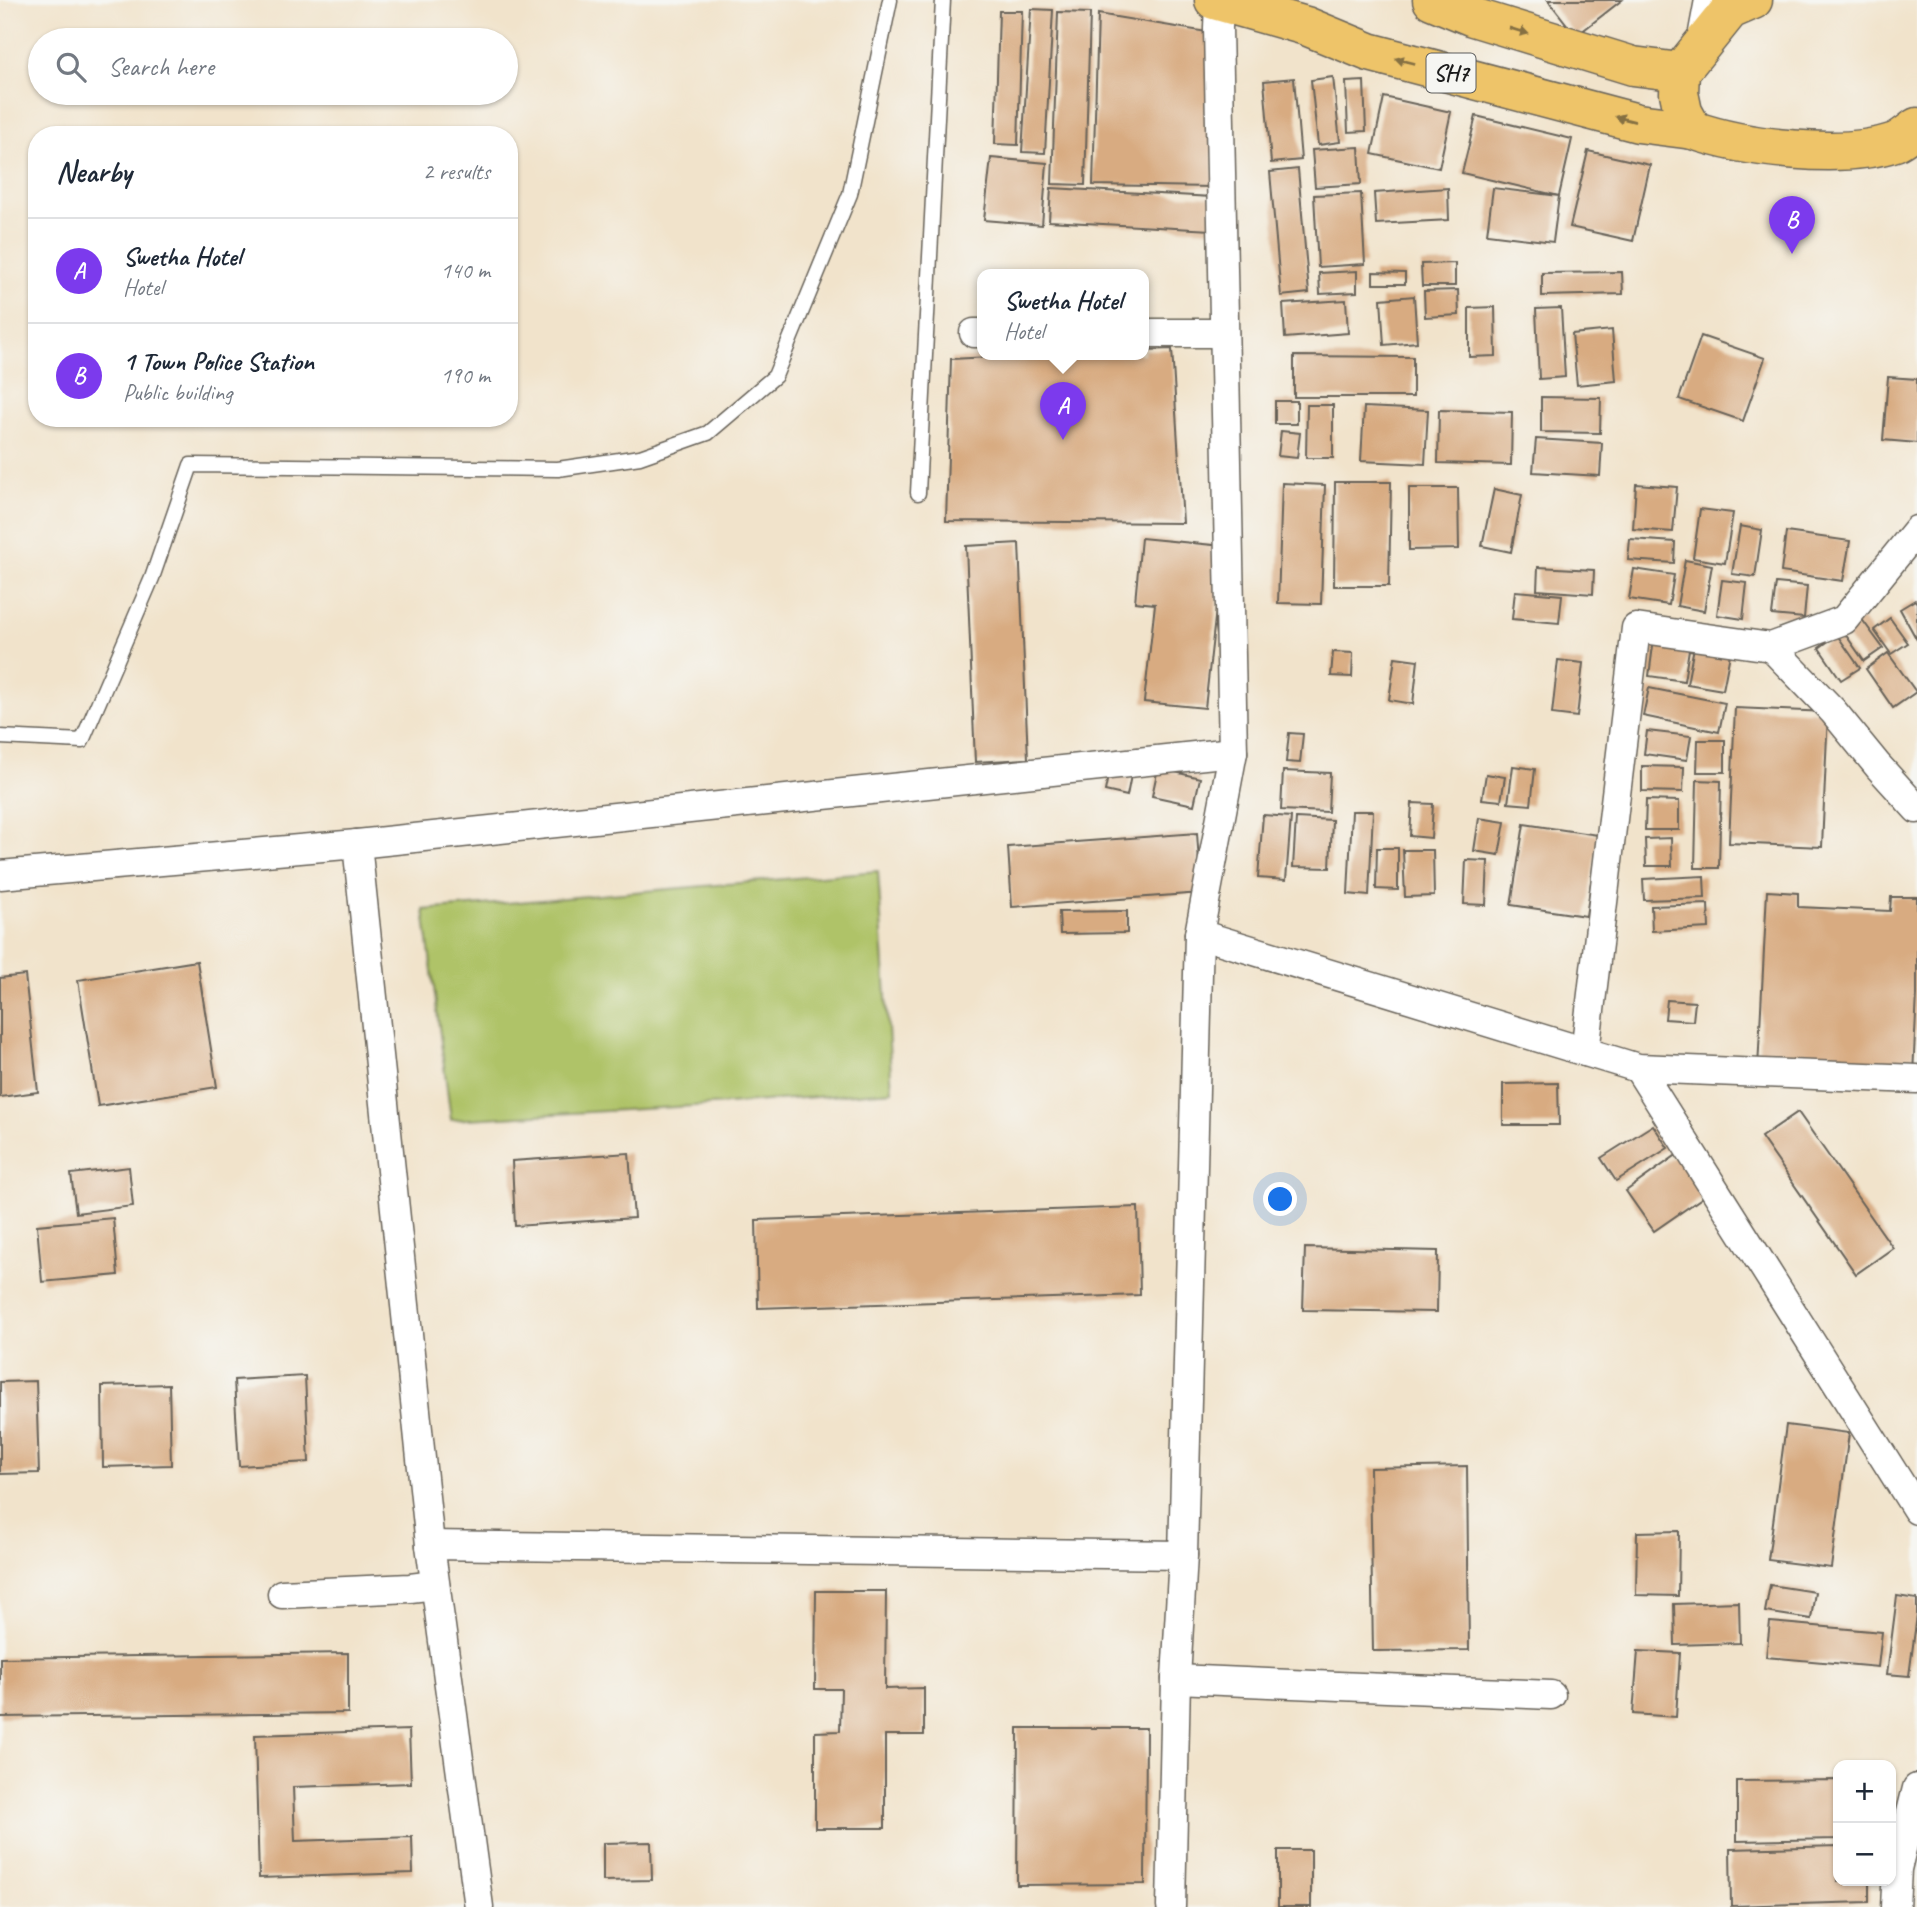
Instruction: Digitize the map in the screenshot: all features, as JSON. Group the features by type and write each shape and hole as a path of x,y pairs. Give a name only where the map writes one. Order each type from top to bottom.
{"main road":[{"name":"SH7","path":"1432,0 1473,17 1633,66 1690,59"},
{"path":"1693,130 1683,112 1679,93 1690,59 1730,10 1754,0"},
{"name":"SH7","path":"1217,1 1306,26 1369,52 1638,123 1693,130 1711,137 1745,143 1803,150 1859,149 1910,140"}],"street":[{"path":"1690,59 1709,0"},
{"path":"1171,1907 1199,934 1233,752 1217,1"},
{"path":"1149,333 1224,332"},
{"path":"1585,1052 1636,628 1771,647 1844,620 1917,530"},
{"path":"1771,647 1833,711 1917,808"},
{"path":"0,875 357,844 1233,752"},
{"path":"357,844 430,1545 479,1907"},
{"path":"1199,934 1639,1068 1917,1079"},
{"path":"1639,1068 1917,1510"},
{"path":"430,1545 1183,1555"},
{"path":"282,1594 435,1585"},
{"path":"1176,1679 1551,1695"},
{"path":"1895,1907 1897,1869 1917,1788"}],"lane":[{"path":"0,737 82,741 152,579 191,465 558,469 640,457 708,433 775,376 850,194 890,0"},
{"path":"918,493 943,0"}],"green space":[{"path":"878,871 892,1091 728,1104 451,1120 424,910"}],"building":[{"path":"1548,0 1622,0 1576,36"},
{"path":"1031,9 1053,10 1045,153 1022,152"},
{"path":"999,11 1022,11 1018,145 995,144"},
{"path":"1058,12 1090,13 1085,185 1052,184"},
{"path":"1098,14 1213,33 1213,187 1093,185"},
{"path":"1333,77 1340,142 1318,145 1311,80"},
{"path":"1294,78 1301,160 1271,163 1264,81"},
{"path":"1364,81 1366,131 1348,132 1346,82"},
{"path":"1384,97 1451,112 1439,168 1372,154"},
{"path":"1476,116 1572,139 1559,196 1462,173"},
{"path":"1359,147 1361,184 1315,187 1312,150"},
{"path":"1588,151 1650,165 1633,241 1570,227"},
{"path":"991,158 1047,163 1042,225 984,220"},
{"path":"1298,169 1309,293 1281,296 1270,172"},
{"path":"1051,188 1212,197 1211,230 1049,221"},
{"path":"1448,188 1449,220 1376,224 1374,193"},
{"path":"1493,188 1559,196 1553,242 1487,234"},
{"path":"1361,193 1365,264 1318,267 1314,195"},
{"path":"1455,263 1455,286 1422,286 1421,264"},
{"path":"1357,271 1357,292 1320,294 1319,273"},
{"path":"1373,272 1405,273 1405,284 1373,284"},
{"path":"1622,272 1623,294 1542,296 1542,273"},
{"path":"1458,290 1459,315 1425,317 1424,291"},
{"path":"1414,296 1417,342 1384,345 1381,299"},
{"path":"1346,300 1348,333 1285,338 1283,304"},
{"path":"1495,307 1496,356 1469,357 1469,308"},
{"path":"1561,308 1565,377 1539,379 1536,309"},
{"path":"1612,330 1616,381 1577,385 1572,334"},
{"path":"1701,336 1765,358 1743,421 1679,399"},
{"path":"1172,349 1183,523 946,521 951,359 1149,360 1149,350"},
{"path":"1294,356 1413,357 1413,397 1294,397"},
{"path":"1888,377 1917,379 1917,443 1883,440"},
{"path":"1541,397 1601,398 1600,433 1541,432"},
{"path":"1275,401 1297,401 1297,424 1275,424"},
{"path":"1307,405 1333,405 1333,458 1306,458"},
{"path":"1364,407 1428,410 1425,464 1361,461"},
{"path":"1439,410 1512,412 1511,465 1438,463"},
{"path":"1281,431 1300,433 1297,458 1278,456"},
{"path":"1536,439 1602,443 1600,476 1533,472"},
{"path":"1335,482 1391,482 1389,586 1334,586"},
{"path":"1282,483 1325,485 1321,604 1278,603"},
{"path":"1636,484 1677,487 1673,532 1633,529"},
{"path":"1409,488 1458,488 1459,549 1409,550"},
{"path":"1494,489 1522,495 1511,552 1482,546"},
{"path":"1700,509 1733,513 1725,563 1693,558"},
{"path":"1740,526 1762,530 1755,577 1732,574"},
{"path":"1786,532 1850,541 1843,581 1781,572"},
{"path":"1141,538 1223,546 1205,708 1144,702 1155,604 1135,602"},
{"path":"1630,539 1675,542 1674,563 1628,560"},
{"path":"1019,543 1028,759 975,762 966,546"},
{"path":"1685,560 1712,565 1704,611 1677,606"},
{"path":"1538,567 1594,570 1593,594 1537,590"},
{"path":"1634,569 1674,575 1669,605 1629,599"},
{"path":"1722,580 1747,583 1743,619 1717,615"},
{"path":"1776,583 1807,586 1804,618 1772,615"},
{"path":"1515,591 1562,595 1559,623 1512,619"},
{"path":"1915,600 1917,603 1917,640 1900,609"},
{"path":"1861,618 1883,648 1864,661 1843,631"},
{"path":"1890,618 1908,643 1891,654 1874,630"},
{"path":"1837,635 1860,668 1841,680 1819,648"},
{"path":"1654,638 1690,643 1684,681 1649,676"},
{"path":"1694,647 1730,654 1723,690 1687,684"},
{"path":"1333,652 1353,653 1352,677 1331,676"},
{"path":"1888,653 1916,692 1893,708 1866,669"},
{"path":"1395,657 1418,660 1413,704 1389,700"},
{"path":"1558,660 1583,663 1577,717 1552,714"},
{"path":"1649,688 1725,703 1719,732 1643,716"},
{"path":"1735,708 1828,712 1822,847 1729,843"},
{"path":"1647,731 1691,736 1687,760 1644,754"},
{"path":"1289,733 1303,734 1300,763 1286,762"},
{"path":"1698,740 1725,740 1725,772 1697,772"},
{"path":"1110,766 1132,770 1127,796 1105,791"},
{"path":"1513,766 1535,769 1531,805 1508,803"},
{"path":"1642,766 1684,767 1683,792 1642,791"},
{"path":"1158,768 1200,778 1194,805 1152,796"},
{"path":"1283,771 1330,773 1328,812 1281,810"},
{"path":"1486,774 1505,777 1501,801 1482,799"},
{"path":"1697,780 1721,781 1719,868 1695,868"},
{"path":"1646,800 1679,801 1679,830 1645,830"},
{"path":"1412,803 1433,804 1431,838 1410,836"},
{"path":"1352,811 1373,811 1369,896 1348,894"},
{"path":"1263,815 1291,817 1286,880 1258,878"},
{"path":"1296,818 1332,820 1330,868 1293,867"},
{"path":"1479,818 1505,822 1499,855 1474,851"},
{"path":"1524,824 1598,835 1586,916 1511,905"},
{"path":"1197,833 1201,893 1012,907 1008,847"},
{"path":"1671,838 1672,866 1646,866 1645,839"},
{"path":"1377,848 1398,848 1398,890 1376,889"},
{"path":"1403,850 1433,850 1434,896 1405,897"},
{"path":"1466,860 1488,861 1486,905 1464,904"},
{"path":"1704,876 1705,898 1644,900 1643,879"},
{"path":"1767,891 1798,893 1798,907 1890,911 1891,897 1917,897 1917,994 1913,1074 1758,1068"},
{"path":"1708,904 1709,928 1652,931 1651,906"},
{"path":"1127,911 1127,933 1060,934 1059,912"},
{"path":"197,961 217,1087 98,1106 78,980"},
{"path":"25,975 38,1092 0,1097 0,978"},
{"path":"1667,1000 1695,1002 1693,1021 1665,1019"},
{"path":"1558,1083 1559,1125 1503,1125 1503,1084"},
{"path":"1798,1112 1893,1248 1856,1274 1761,1137"},
{"path":"1653,1125 1668,1148 1616,1181 1601,1158"},
{"path":"629,1153 634,1218 515,1226 512,1161"},
{"path":"1678,1154 1706,1195 1654,1231 1626,1191"},
{"path":"129,1167 133,1206 76,1213 71,1174"},
{"path":"1138,1207 1140,1295 758,1308 756,1220"},
{"path":"113,1218 118,1275 42,1282 37,1225"},
{"path":"1305,1248 1438,1251 1437,1312 1303,1310"},
{"path":"305,1376 309,1462 239,1466 234,1380"},
{"path":"36,1381 39,1473 0,1474 0,1382"},
{"path":"169,1384 171,1465 103,1467 102,1386"},
{"path":"1786,1425 1849,1433 1831,1568 1768,1560"},
{"path":"1467,1466 1469,1650 1373,1651 1370,1468"},
{"path":"1679,1531 1678,1596 1636,1595 1637,1532"},
{"path":"1770,1585 1815,1592 1811,1619 1765,1612"},
{"path":"816,1591 886,1591 885,1689 924,1688 924,1735 885,1735 885,1828 815,1828 815,1732 840,1731 841,1689 815,1689"},
{"path":"1897,1596 1917,1599 1909,1676 1887,1674"},
{"path":"1739,1602 1740,1643 1675,1645 1674,1604"},
{"path":"1770,1622 1882,1632 1878,1667 1766,1657"},
{"path":"1638,1651 1680,1653 1676,1717 1633,1714"},
{"path":"348,1653 348,1713 0,1717 0,1658"},
{"path":"1018,1728 1146,1728 1145,1884 1017,1885"},
{"path":"409,1730 411,1783 293,1787 295,1841 412,1837 413,1873 259,1878 255,1735"},
{"path":"1833,1780 1833,1839 1737,1841 1737,1781"},
{"path":"651,1842 652,1880 603,1881 603,1843"},
{"path":"1833,1846 1833,1886 1869,1886 1869,1902 1731,1906 1730,1849"},
{"path":"1278,1850 1311,1850 1311,1907 1278,1907"}],"place":[{"name":"1 Town Police Station","path":"1792,254"},
{"name":"Swetha Hotel","path":"1063,440"}]}
